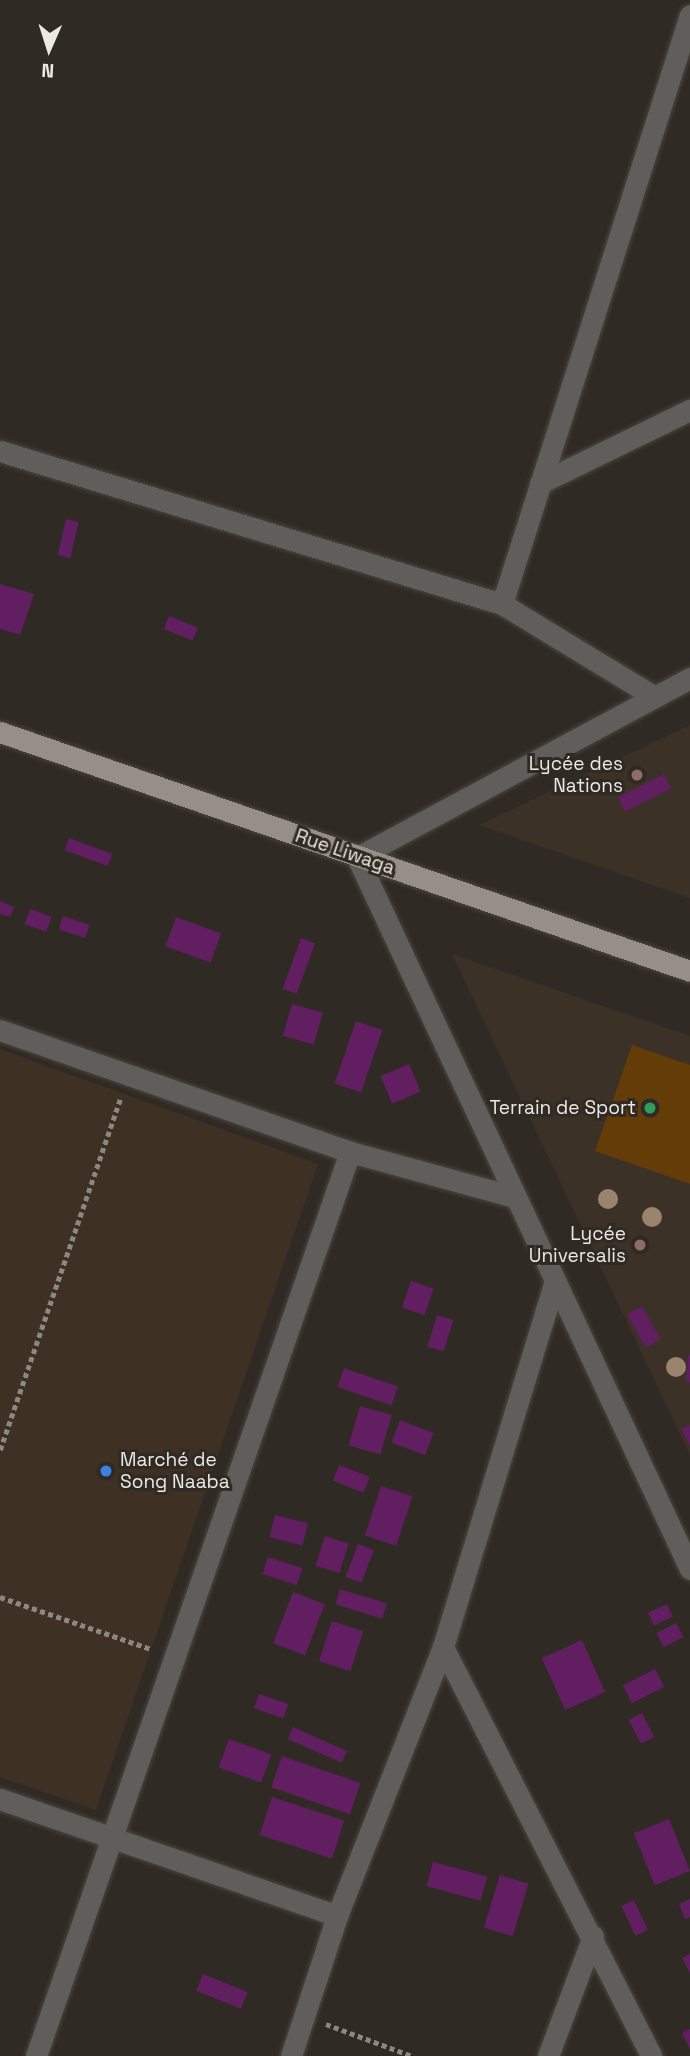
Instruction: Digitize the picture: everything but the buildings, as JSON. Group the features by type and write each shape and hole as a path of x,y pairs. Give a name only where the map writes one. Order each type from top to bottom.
{"main road":[{"name":"Rue Liwaga","path":"0,732 690,971"}],"street":[{"path":"502,604 690,15"},
{"path":"540,483 690,410"},
{"path":"0,451 502,604 656,697"},
{"path":"690,678 357,857 554,1284 690,1569"},
{"path":"0,1030 350,1152 514,1197"},
{"path":"36,2056 350,1152"},
{"path":"291,2056 337,1916 443,1647 554,1284"},
{"path":"443,1647 593,1936 651,2056"},
{"path":"0,1799 337,1916"},
{"path":"548,2056 593,1936"}],"path":[{"path":"0,1451 129,1073"},
{"path":"0,1597 175,1657"},
{"path":"305,2016 412,2056"}],"shaded area":[{"name":"Lycée des Nations","path":"690,725 690,898 479,825"},
{"name":"Lycée Universalis","path":"452,954 690,1036 690,1455"},
{"name":"Terrain de Sport","path":"632,1045 690,1065 690,1184 595,1151"},
{"name":"Marché de Song Naaba","path":"0,1049 318,1164 96,1810 0,1777"}],"place":[{"name":"Lycée des Nations","path":"637,775"},
{"name":"Terrain de Sport","path":"650,1108"},
{"name":"Lycée Universalis","path":"640,1245"},
{"name":"Marché de Song Naaba","path":"106,1471"}]}
